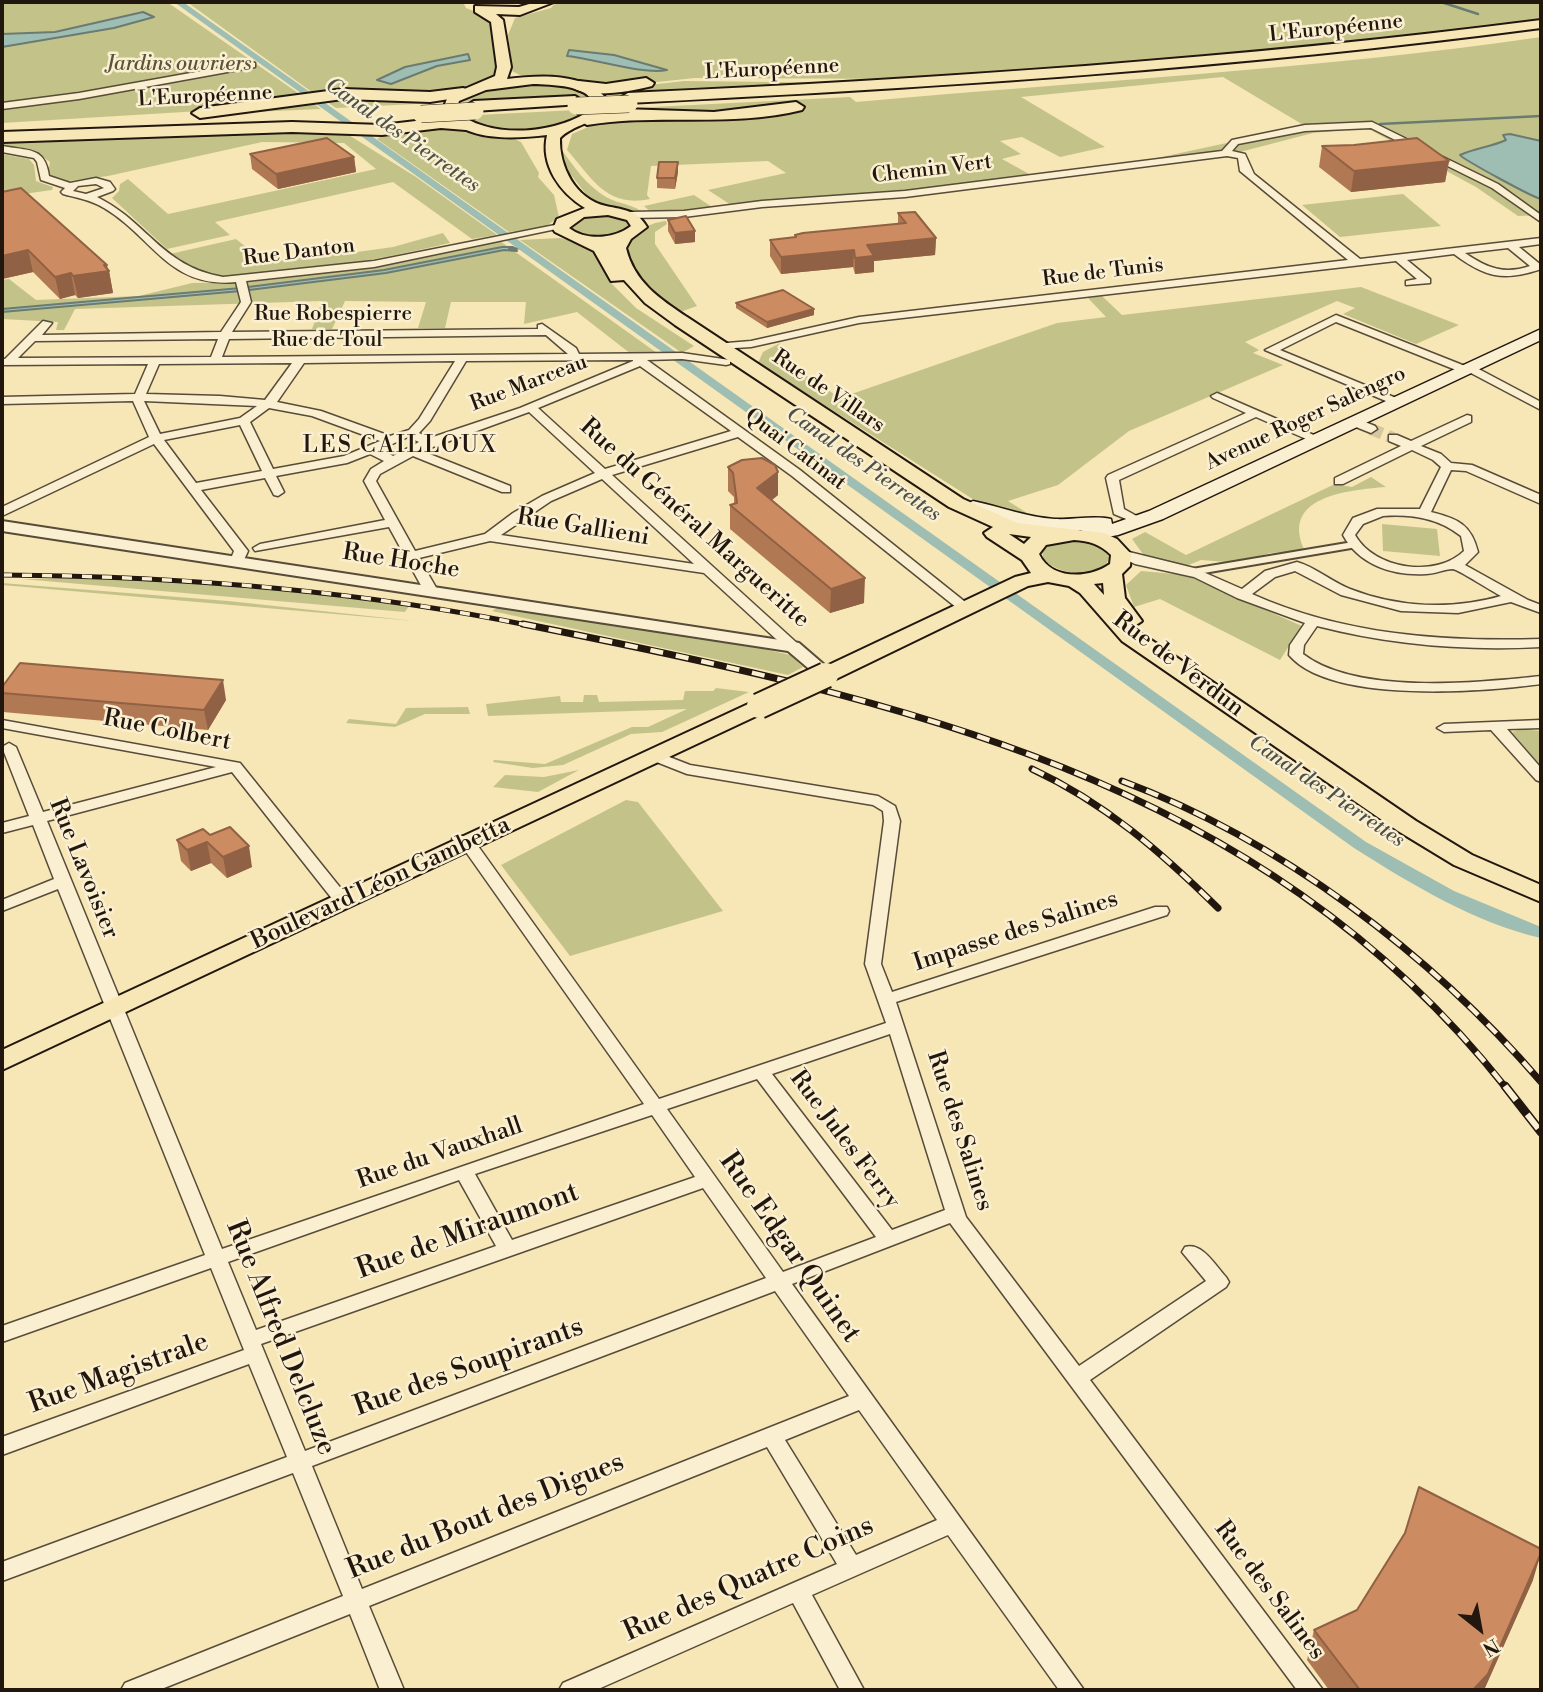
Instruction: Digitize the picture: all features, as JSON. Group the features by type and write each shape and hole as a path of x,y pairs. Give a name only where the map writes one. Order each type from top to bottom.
{"highway":[{"name":"L'Européenne","path":"628,101 1136,69 1348,49 1541,24"},
{"name":"L'Européenne","path":"2,127 324,120 350,113 470,109 577,98 628,101 1101,79 1333,58 1541,32"},
{"path":"577,98 606,89 689,80 890,81 1136,69"},
{"path":"587,120 622,114 724,116 879,97 1101,79"},
{"path":"2,127 218,111 358,93 434,97 470,109"},
{"path":"2,135 324,120 375,131 441,123 470,109"}],"main road":[{"path":"468,2 496,18 504,67 502,77 490,84 470,109 526,140 569,203 567,225"},
{"path":"498,25 504,16 548,2"},
{"path":"481,10 526,10"},
{"path":"504,67 512,74 577,98 595,94 602,103 599,111 587,120 562,128 512,133"},
{"path":"490,84 533,80"},
{"path":"562,128 553,137 554,164 575,194 590,205 631,226"},
{"path":"567,225 603,210"},
{"path":"567,225 590,240 631,226"},
{"name":"Rue de Villars","path":"631,226 619,244 619,255 636,285 719,356 927,498 1006,539 1030,559 1062,578"},
{"name":"Rue de Villars","path":"590,240 601,248 614,273 633,296 697,348 751,367 926,485 965,508 1006,527 1086,535"},
{"name":"Avenue Roger Salengro","path":"1086,535 1111,531 1156,515 1317,439 1362,425 1397,402 1538,340"},
{"name":"Avenue Roger Salengro","path":"1117,561 1122,539 1133,532 1362,425 1470,369"},
{"path":"926,485 984,510 1025,521 1086,525 1156,515"},
{"path":"754,704 1014,580 1025,570 1035,543 1057,534"},
{"path":"1014,580 1094,579 1117,561 1104,540 1086,535"},
{"name":"Rue de Verdun","path":"1117,561 1117,603 1130,620 1147,634 1438,832 1488,859 1541,882"},
{"name":"Rue de Verdun","path":"1062,578 1084,587 1130,636 1407,826 1463,860 1541,894"},
{"name":"Boulevard Léon Gambetta","path":"463,841 654,756 754,704"},
{"name":"Boulevard Léon Gambetta","path":"2,1052 341,898 754,704"},
{"name":"Boulevard Léon Gambetta","path":"2,1061 113,1003"}],"street":[{"path":"2,106 79,96 252,65"},
{"name":"Chemin Vert","path":"631,226 684,214 767,204 905,194 1224,157 1235,142 1305,128 1373,125 1491,184 1541,219"},
{"path":"2,149 37,156 42,161 46,180 70,186 85,182 102,182 110,187 103,194 90,197"},
{"path":"1224,157 1242,160 1250,173"},
{"path":"1224,157 1250,173 1357,262"},
{"name":"Rue Danton","path":"70,186 65,191 69,195 90,197 108,206 184,273 243,286 374,264 567,225"},
{"name":"Rue Danton","path":"103,194 108,206"},
{"name":"Rue de Tunis","path":"682,356 719,356 751,344 859,320 1541,241"},
{"path":"1456,251 1484,272 1493,274 1537,267 1510,244"},
{"path":"1398,257 1426,281 1410,283"},
{"path":"215,361 225,335 246,302 243,286"},
{"path":"1397,402 1271,350 1336,318 1470,369 1541,407"},
{"path":"5,362 47,323"},
{"path":"537,324 574,352 576,358"},
{"name":"Rue de Tunis","path":"751,367 750,358 759,349 814,329"},
{"name":"Rue Robespierre","path":"33,338 549,332"},
{"path":"682,356 697,348"},
{"name":"Rue de Toul","path":"5,362 644,359 682,356"},
{"path":"606,358 613,373"},
{"path":"195,487 347,459 388,440 412,434 424,421 462,359"},
{"name":"Rue Marceau","path":"393,522 370,481 375,472 429,442 530,407 644,359"},
{"name":"Quai Catinat","path":"644,359 970,602"},
{"path":"2,512 156,438 244,421 269,404 300,360"},
{"path":"155,361 138,400 156,438 241,551 237,561"},
{"path":"1217,396 1317,439"},
{"path":"2,401 225,400 269,404 318,414 388,440"},
{"name":"Rue du Général Margueritte","path":"530,407 822,672"},
{"path":"1136,519 1118,511 1112,478 1256,413"},
{"path":"1339,481 1467,419"},
{"path":"244,421 278,492"},
{"path":"412,556 490,537 530,505 604,474 741,432"},
{"path":"412,434 429,442"},
{"path":"1393,438 1447,466 1468,468 1541,500"},
{"path":"371,449 393,461"},
{"path":"412,451 506,489"},
{"path":"1424,514 1447,466"},
{"path":"1391,511 1424,514 1454,525 1467,535 1471,552 1455,565 1428,570 1394,567 1374,560 1353,545 1350,530 1364,517 1391,511"},
{"path":"260,548 393,522 431,591"},
{"name":"Rue Hoche","path":"2,526 793,648"},
{"name":"Rue Gallieni","path":"490,537 710,570"},
{"path":"1192,572 1292,562 1353,545"},
{"path":"1117,561 1192,572 1312,621 1394,638 1487,644 1541,643"},
{"path":"1242,594 1292,562"},
{"path":"1292,562 1341,591 1409,607 1468,608 1518,600 1541,618"},
{"path":"1455,565 1518,600 1541,609"},
{"path":"1312,621 1297,645 1296,655 1303,662 1343,678 1453,688 1541,680"},
{"path":"1487,644 1524,640 1541,632"},
{"name":"Rue Colbert","path":"2,724 235,766 341,898"},
{"path":"1444,728 1541,724"},
{"path":"1495,725 1541,777"},
{"path":"5,748 29,729"},
{"name":"Rue Lavoisier","path":"5,748 38,818 113,1003"},
{"name":"Rue des Salines","path":"654,756 687,769 878,801 887,806 893,816 872,958 896,1026 954,1214 1311,1690"},
{"path":"2,828 235,766"},
{"name":"Rue Edgar Quinet","path":"463,841 656,1107 951,1524 1073,1690"},
{"path":"2,906 63,881"},
{"name":"Impasse des Salines","path":"885,1000 1161,911"},
{"name":"Rue Alfred Delcluze","path":"113,1003 391,1690"},
{"name":"Rue du Vauxhall","path":"2,1334 464,1171 896,1026"},
{"name":"Rue Jules Ferry","path":"760,1071 888,1239"},
{"path":"464,1171 508,1248"},
{"name":"Rue de Miraumont","path":"252,1347 508,1248 706,1180"},
{"name":"Rue des Soupirants","path":"2,1572 954,1214"},
{"path":"1077,1378 1219,1282 1192,1252"},
{"name":"Rue Magistrale","path":"2,1446 252,1347"},
{"name":"Rue du Bout des Digues","path":"133,1690 862,1400"},
{"path":"772,1436 851,1567"},
{"name":"Rue des Quatre Coins","path":"571,1690 951,1524"},
{"path":"798,1590 852,1690"}],"green space":[{"name":"Jardins ouvriers","path":"2,2 167,2 321,109 229,113 217,110 2,123"},
{"path":"187,2 463,2 466,8 492,18 498,76 441,94 316,95"},
{"path":"556,2 1541,2 1541,20 1303,50 925,79 695,78 610,87 522,76 512,71 508,35 515,18 551,8"},
{"path":"1541,37 1541,215 1518,216 1476,187 1367,128 1313,133 1240,152 1225,151 1148,160 1305,126 1223,77 1021,97 1105,147 1060,157 1022,137 1000,141 1021,154 1002,159 1031,175 909,192 731,205 708,190 786,173 768,161 651,166 647,195 650,199 635,201 611,195 601,188 567,150 572,134 609,118 614,109 850,97 856,102 1285,67"},
{"path":"684,81 862,83 610,95 605,90"},
{"path":"548,83 582,90 593,96 456,102 465,95 487,87"},
{"path":"321,98 440,98 435,103 336,108"},
{"path":"596,109 563,125 528,131 492,127 458,116"},
{"path":"337,122 344,132 416,177 497,235 472,239 393,182 215,222 230,235 167,249 112,198 119,191 120,184 128,179 168,214 376,169 344,143 262,142 108,176 61,182 48,175 50,162 34,151 2,148 2,139 193,133 194,129"},
{"path":"439,125 506,135 521,142 539,173 538,177 554,195 559,217 545,227 509,232 377,139 386,133"},
{"path":"561,149 592,187 611,200 636,208 646,215 607,207 589,198 557,157"},
{"path":"2,154 29,159 34,165 36,181 53,187 52,190 2,197"},
{"path":"1403,194 1441,226 1340,237 1302,205"},
{"path":"694,195 715,209 654,215 644,206"},
{"path":"589,215 614,215 626,219 630,226 610,236 586,235 572,229 574,221"},
{"path":"666,221 667,224 655,232 655,244 697,306 680,312 641,282 624,252 640,230"},
{"path":"443,233 450,243 276,275 210,277 190,272 170,254 236,239 267,264 344,246 350,253 393,247"},
{"path":"560,238 590,246 612,284 636,308 694,346 682,353 520,240"},
{"path":"500,241 657,353 631,354 577,312 524,324 526,302 451,302 445,328 418,328 426,302 345,301 332,329 312,329 322,301 75,309 64,330 56,330 58,322 2,319 2,280 9,279 36,300 139,296 192,283 247,282 382,265"},
{"path":"1361,287 1459,325 1416,344 1343,314 1355,308 1337,301 1245,342 1259,350 1253,353 1283,365 1129,431 1058,485 1008,501 1027,513 1018,517 979,503 758,363 763,352 780,343 780,358 840,398 1057,323 1106,317 1088,298 1102,296 1122,315"},
{"path":"1371,477 1386,487 1336,494 1309,508 1301,519 1299,533 1305,551 1270,553 1239,563 1201,560 1186,566 1146,558 1132,539 1145,532 1186,555 1335,484 1352,487"},
{"path":"1382,524 1437,529 1440,556 1383,551"},
{"path":"1062,540 1096,544 1109,558 1105,566 1089,573 1079,574 1059,569 1044,560 1042,552 1049,545"},
{"path":"1141,571 1186,575 1302,626 1280,660 1160,599 1134,607 1126,585"},
{"path":"119,578 256,585 409,606 405,612 22,579"},
{"path":"2,585 228,601 415,621"},
{"path":"499,607 764,649 790,655 803,667 788,675 492,611"},
{"path":"716,688 749,692 662,732 631,734 563,765 533,768 493,762 545,764 632,727 648,727 687,709 488,716 486,704 560,696 561,702 583,702 584,695 597,695 599,702 683,700 685,691 713,691"},
{"path":"468,707 470,714 425,714 395,727 346,723 349,719 396,724 406,708"},
{"path":"1522,729 1541,731 1541,766 1512,732"},
{"path":"579,770 538,792 493,787 505,775 544,777"},
{"path":"626,800 638,802 723,911 570,956 501,865"}],"water":[{"path":"143,12 154,17 114,28 2,47 2,34 55,32"},
{"path":"569,50 614,55 667,70 632,69 567,56"},
{"path":"468,54 470,60 437,66 391,84 377,80 405,67"},
{"path":"1503,135 1541,141 1541,199 1460,155 1506,140"},
{"path":"513,247 517,251 504,250 386,273 249,290 248,287 384,270"},
{"path":"241,288 241,291 2,312 2,309"}],"building":[{"path":"327,138 354,157 276,174 250,154"},
{"path":"1417,138 1449,161 1354,171 1322,146 1354,145"},
{"path":"659,162 678,162 675,178 657,178"},
{"path":"21,188 107,265 104,265 109,271 73,276 71,273 55,277 28,250 2,256 2,192"},
{"path":"915,212 936,238 867,245 874,256 855,258 854,250 781,257 770,240 796,237 795,235 803,233 906,223 898,213"},
{"path":"686,216 695,231 675,233 668,220"},
{"path":"783,290 814,309 767,322 736,303"},
{"path":"762,458 775,465 778,472 757,488 865,578 831,589 730,505 737,503 733,473 728,467 742,460"},
{"path":"20,663 223,680 204,710 2,693 2,687"},
{"path":"230,827 249,846 223,857 207,842 187,850 177,840 203,829 210,835"},
{"path":"1419,1487 1541,1549 1541,1553 1488,1674 1473,1690 1360,1690 1314,1630 1357,1610 1405,1533"}],"waterway":[{"name":"Canal des Pierrettes","path":"178,2 1360,845 1448,895 1541,933"},
{"path":"1441,2 1478,14"},
{"path":"1380,124 1541,116"},
{"path":"509,249 521,248"}],"tunnel":[{"path":"1371,429 1393,438"}],"railway":[{"path":"2,575 136,578 268,587 400,603 532,626"},
{"path":"523,624 798,684 932,721 1061,767 1184,824 1301,894 1408,982 1506,1088"},
{"path":"1032,769 1084,797 1131,830 1218,908"},
{"path":"1122,781 1239,835 1295,868 1350,906 1402,946 1451,989 1541,1082"},
{"path":"1505,1086 1541,1132"}],"district":[{"name":"LES CAILLOUX","path":"400,446"}]}
